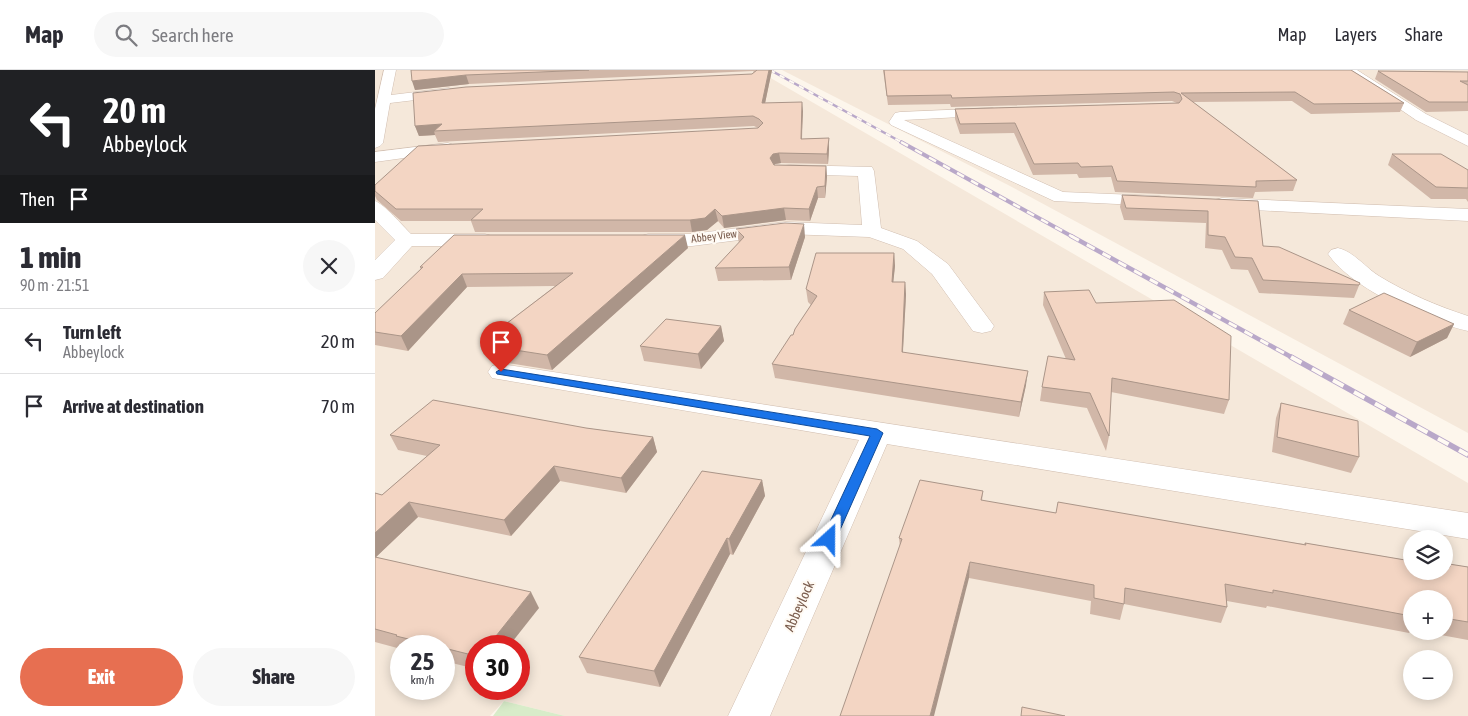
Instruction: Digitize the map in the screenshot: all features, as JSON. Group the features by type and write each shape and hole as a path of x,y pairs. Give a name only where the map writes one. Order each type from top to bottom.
{"street":[{"path":"375,143 390,70"},
{"path":"1351,71 1381,73"},
{"path":"1351,71 1421,117 1468,141"},
{"path":"383,100 459,91"},
{"path":"1006,112 918,114 900,116 896,122 1061,197 1180,202"},
{"path":"375,157 427,150 467,148"},
{"path":"781,170 866,171 873,231"},
{"path":"1210,204 1468,215"},
{"path":"375,207 385,220 407,240 505,240"},
{"name":"Abbey View","path":"633,240 692,240 786,228 873,231 910,246 940,269 982,326"},
{"path":"375,273 407,240"},
{"path":"1338,254 1351,268 1416,305 1468,324"},
{"path":"501,372 1468,526"},
{"name":"Abbeylock","path":"749,716 877,433"}],"shaded area":[{"path":"375,70 757,70 1468,483 1468,716 565,716 504,701 490,716 375,716"},
{"path":"782,70 1468,70 1468,433 1010,186"}],"green space":[{"path":"504,701 565,716 493,716"}],"building":[{"path":"411,70 589,70 466,75 412,81"},
{"path":"757,70 769,70 762,103 802,102 801,139 829,138 827,154 779,153 773,154 770,158 774,165 826,166 825,186 817,187 809,209 784,208 722,216 715,209 705,218 690,220 471,220 483,209 396,209 375,191 375,185 418,146 758,128 763,123 753,116 434,131 442,124 415,126 413,93 466,87 752,74"},
{"path":"884,70 1351,70 1404,103 1314,104 1295,92 1181,93 1297,180 1256,181 1256,187 1117,181 1112,166 1081,167 1078,163 1034,164 1015,123 960,124 955,109 1179,103 1182,99 1180,94 1174,92 952,98 951,95 887,96"},
{"path":"1378,71 1468,72 1468,81 1460,81 1468,85 1468,102 1429,102"},
{"path":"1392,154 1441,154 1468,170 1468,188 1436,187"},
{"path":"1122,195 1258,201 1263,246 1279,247 1360,283 1359,285 1263,280 1252,258 1235,257 1225,237 1208,235 1208,211 1126,208"},
{"path":"785,223 804,224 789,267 715,268 744,237 736,229"},
{"path":"454,235 685,235 547,355 502,348 517,336 494,333 573,273 462,274 401,336 375,332 375,313"},
{"path":"816,253 894,253 892,282 905,282 902,352 1028,371 1021,402 772,364 791,335 793,335 817,296 806,289"},
{"path":"1089,290 1096,303 1174,300 1231,336 1229,400 1112,378 1109,436 1090,393 1042,387 1048,356 1075,360 1044,292"},
{"path":"1384,293 1454,324 1417,342 1349,310"},
{"path":"666,319 721,326 698,354 640,346"},
{"path":"433,400 586,428 653,437 621,478 554,466 504,520 409,502 375,533 375,493 382,495 440,445 390,435"},
{"path":"1281,403 1358,421 1359,457 1277,437"},
{"path":"702,471 762,480 729,539 727,538 654,671 579,657"},
{"path":"920,480 983,491 981,500 1056,513 1058,502 1306,545 1305,543 1403,560 1403,580 1453,580 1453,565 1468,567 1468,622 1453,620 1453,590 1403,590 1403,614 1273,590 1273,593 1225,584 1227,607 1125,588 1124,604 1094,598 1094,585 970,562 930,716 840,716 902,539 899,538"},
{"path":"375,557 531,592 497,635 465,635 465,653 455,651 455,635 397,635 375,629"},
{"path":"1022,707 1065,716 1021,716"}],"railway":[{"path":"770,70 903,143"},
{"path":"901,142 1073,237"},
{"path":"1071,236 1293,358"},
{"path":"1291,357 1468,455"}],"route":[{"path":"501,372 877,433 829,539"}]}
